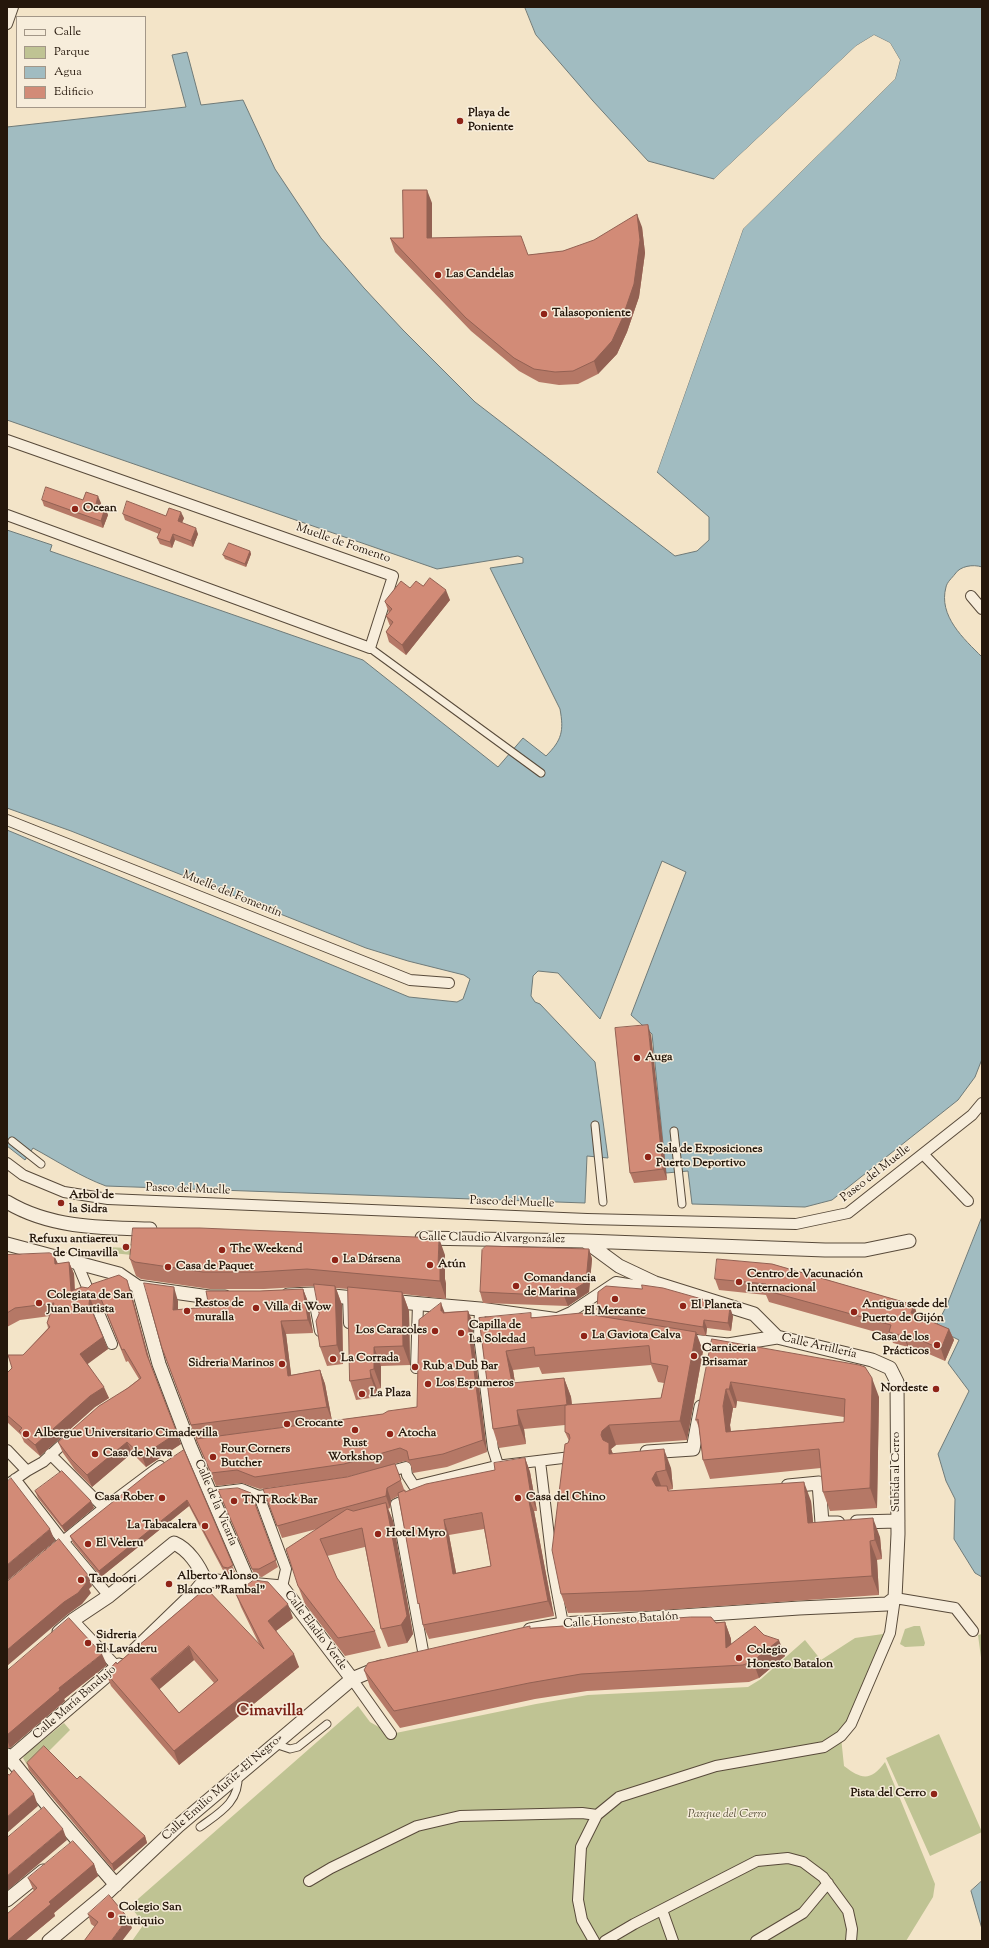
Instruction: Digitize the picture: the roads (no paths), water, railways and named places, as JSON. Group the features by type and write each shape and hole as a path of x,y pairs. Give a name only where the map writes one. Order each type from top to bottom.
{"street":[{"path":"7,24 13,7"},
{"name":"Muelle de Fomento","path":"7,440 393,576 370,648"},
{"path":"7,515 370,648"},
{"path":"971,596 982,608"},
{"name":"Muelle del Fomentín","path":"7,820 410,980 449,983"},
{"name":"Paseo del Muelle","path":"7,1163 24,1175 64,1192 108,1199 587,1219 796,1224 848,1213 972,1115 982,1103"},
{"path":"923,1154 968,1201"},
{"path":"7,1202 24,1213 38,1218 90,1227 166,1230"},
{"name":"Calle Claudio Alvargonzález","path":"408,1238 585,1241 825,1250 865,1250 909,1241"},
{"path":"585,1241 619,1266 656,1283 754,1314 777,1337"},
{"path":"7,1244 118,1274 138,1287 209,1297 240,1297"},
{"path":"77,1263 90,1294"},
{"path":"555,1319 570,1312 616,1282 640,1286 656,1283"},
{"name":"Calle de la Vicaría","path":"138,1287 159,1364 190,1447 248,1583"},
{"path":"278,1296 313,1294 348,1297 480,1310 578,1322"},
{"path":"313,1294 320,1334"},
{"path":"348,1297 349,1335"},
{"path":"416,1368 418,1304"},
{"path":"480,1310 479,1336 493,1449 498,1466"},
{"path":"99,1313 112,1344"},
{"name":"Calle Artillería","path":"668,1337 713,1345 728,1345 777,1337 872,1360"},
{"path":"711,1358 713,1345"},
{"name":"Subida al Cerro","path":"872,1360 890,1368 897,1382 898,1521 895,1598"},
{"path":"632,1453 692,1449 703,1396"},
{"path":"78,1430 43,1462 26,1471 11,1482 109,1596"},
{"path":"7,1450 26,1471"},
{"path":"50,1454 104,1508"},
{"path":"414,1486 498,1466 571,1457"},
{"path":"540,1461 553,1570 563,1624"},
{"path":"41,1560 104,1508 166,1462"},
{"path":"371,1477 406,1467 407,1475 414,1486 415,1495 408,1500 396,1504 423,1651"},
{"path":"772,1488 819,1483 822,1523 898,1521"},
{"path":"210,1493 242,1489 259,1496 290,1492"},
{"name":"Calle Eladio Verde","path":"259,1496 286,1570 282,1587 352,1679 391,1734"},
{"path":"385,1517 398,1513"},
{"path":"49,1640 73,1620 109,1596 174,1543 184,1547 201,1572 204,1580 235,1584 248,1583 282,1587"},
{"name":"Calle María Bandujo","path":"8,1758 117,1667 195,1592 204,1580"},
{"path":"594,1941 582,1920 578,1900 581,1847 597,1815 619,1797 716,1766 824,1747 841,1736 851,1724 890,1633 895,1598 955,1608 973,1631"},
{"name":"Calle Honesto Batalón","path":"520,1632 563,1624 799,1608 887,1604 895,1598"},
{"path":"73,1620 117,1667"},
{"path":"409,1656 438,1648"},
{"path":"352,1679 394,1662"},
{"name":"Calle Emilio Muñíz «El Negro»","path":"50,1941 116,1885 178,1826 352,1679"},
{"path":"8,1758 45,1811 74,1845 116,1885"},
{"path":"309,1881 331,1868 417,1826 460,1816 582,1813 597,1815"},
{"path":"605,1941 757,1861 788,1858 803,1862 823,1877 828,1883 848,1911 852,1929 851,1941"},
{"path":"7,1900 52,1863"},
{"path":"756,1941 803,1913 828,1883"},
{"path":"662,1910 673,1941"}],"lane":[{"path":"370,648 541,773"},
{"path":"595,1125 603,1202"},
{"path":"674,1131 682,1204"},
{"path":"12,1141 41,1164"},
{"path":"275,1744 290,1749 298,1747 327,1724"},
{"path":"200,1827 232,1801 237,1791 238,1775"}],"water":[{"path":"525,7 982,7 982,567 967,566 957,571 948,582 945,598 946,608 954,626 982,657 982,1059 975,1077 958,1100 832,1200 805,1207 692,1204 688,1171 666,1173 652,1034 631,1015 686,872 662,861 600,1019 558,973 538,971 533,976 531,996 535,1002 540,1004 595,1062 608,1158 587,1156 585,1203 106,1186 78,1173 33,1148 25,1160 7,1146 7,830 409,997 457,1002 463,999 470,979 464,975 408,961 366,948 71,831 7,808 7,530 52,545 50,551 363,660 498,767 523,738 546,756 559,740 562,723 560,709 490,568 523,563 523,558 518,556 437,569 7,420 7,127 186,107 172,55 187,52 201,105 243,100 275,169 321,238 403,330 475,402 675,556 697,551 709,540 709,517 657,472 743,229 895,79 900,60 890,43 874,35 856,46 714,179 648,161 593,101 536,35"},
{"path":"982,1217 982,1577 975,1573 954,1539 955,1499 946,1481 938,1454 969,1391 948,1363 959,1340 935,1328 947,1305"},
{"path":"982,1881 982,1929 971,1891"}],"place":[{"name":"Playa de Poniente","path":"460,121"},
{"name":"Las Candelas","path":"438,275"},
{"name":"Talasoponiente","path":"544,314"},
{"name":"Ocean","path":"75,509"},
{"name":"Auga","path":"637,1058"},
{"name":"Sala de Exposiciones Puerto Deportivo","path":"648,1157"},
{"name":"Arbol de la Sidra","path":"61,1203"},
{"name":"Refuxu antiaereu de Cimavilla","path":"126,1247"},
{"name":"The Weekend","path":"222,1250"},
{"name":"La Dársena","path":"335,1260"},
{"name":"Atún","path":"430,1265"},
{"name":"Casa de Paquet","path":"168,1267"},
{"name":"Centro de Vacunación Internacional","path":"739,1282"},
{"name":"Comandancia de Marina","path":"516,1286"},
{"name":"El Mercante","path":"615,1299"},
{"name":"Colegiata de San Juan Bautista","path":"39,1303"},
{"name":"El Planeta","path":"683,1306"},
{"name":"Villa di Wow","path":"256,1308"},
{"name":"Restos de muralla","path":"187,1311"},
{"name":"Antigua sede del Puerto de Gijón","path":"854,1312"},
{"name":"Los Caracoles","path":"435,1331"},
{"name":"Capilla de La Soledad","path":"461,1333"},
{"name":"La Gaviota Calva","path":"584,1336"},
{"name":"Casa de los Prácticos","path":"937,1345"},
{"name":"Carniceria Brisamar","path":"694,1356"},
{"name":"La Corrada","path":"333,1359"},
{"name":"Sidreria Marinos","path":"282,1364"},
{"name":"Rub a Dub Bar","path":"415,1367"},
{"name":"Los Espumeros","path":"428,1384"},
{"name":"Nordeste","path":"936,1389"},
{"name":"La Plaza","path":"362,1394"},
{"name":"Crocante","path":"287,1424"},
{"name":"Rust Workshop","path":"355,1430"},
{"name":"Albergue Universitario Cimadevilla","path":"26,1434"},
{"name":"Atocha","path":"390,1434"},
{"name":"Casa de Nava","path":"95,1454"},
{"name":"Four Corners Butcher","path":"213,1457"},
{"name":"Casa Rober","path":"162,1498"},
{"name":"Casa del Chino","path":"518,1498"},
{"name":"TNT Rock Bar","path":"234,1501"},
{"name":"La Tabacalera","path":"205,1526"},
{"name":"Hotel Myro","path":"378,1534"},
{"name":"El Veleru","path":"88,1544"},
{"name":"Tandoori","path":"81,1580"},
{"name":"Alberto Alonso Blanco \"Rambal\"","path":"169,1584"},
{"name":"Sidreria El Lavaderu","path":"88,1643"},
{"name":"Colegio Honesto Batalon","path":"739,1658"},
{"name":"Pista del Cerro","path":"934,1794"},
{"name":"Colegio San Eutiquio","path":"111,1915"}],"district":[{"name":"Cimavilla","path":"270,1712"}],"park label":[{"name":"Parque del Cerro","path":"727,1815"}]}
